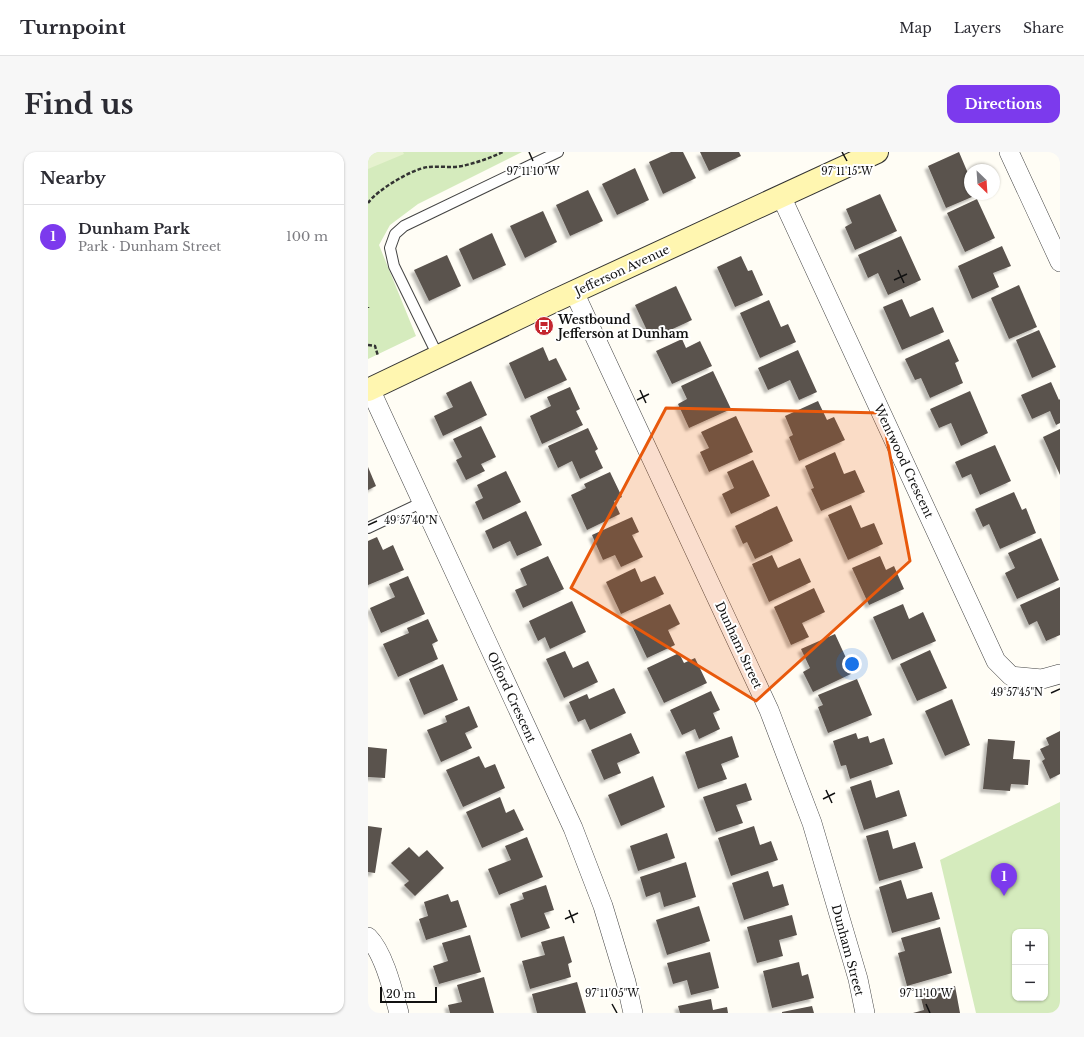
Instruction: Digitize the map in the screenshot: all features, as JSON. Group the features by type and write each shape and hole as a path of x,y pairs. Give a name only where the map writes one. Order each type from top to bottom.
{"street":[{"name":"Jefferson Avenue","path":"369,390 574,292 877,152"},
{"path":"1010,152 1060,262"},
{"name":"Wentwood Crescent","path":"781,196 996,661 1011,676 1042,679 1060,674"},
{"name":"Dunham Street","path":"574,292 769,710 812,823 858,979 865,1013"},
{"name":"Olford Crescent","path":"369,390 423,502 572,828 603,906 626,982 633,1013"},
{"path":"368,937 374,943 383,963 399,1013"}],"lane":[{"path":"438,356 394,266 390,248 395,234 404,226 558,152"},
{"path":"368,528 423,502"}],"path":[{"path":"368,203 380,190 409,174 427,167 461,166 478,162 503,152"},
{"path":"368,345 375,346 378,356"}],"highlighted area":[{"path":"666,408 882,413 910,561 756,701 571,588"}],"green space":[{"path":"368,152 522,152 418,204 390,225 379,245 416,336 368,359"},
{"path":"368,152 403,152 404,154 368,169"},
{"path":"1060,802 1060,1013 976,1013 940,860"}],"building":[{"path":"671,152 683,152 696,178 663,194 649,162"},
{"path":"700,152 739,152 741,156 709,171"},
{"path":"959,152 964,164 965,200 946,208 928,166"},
{"path":"635,168 649,200 617,215 602,184"},
{"path":"588,190 603,221 570,236 556,205"},
{"path":"880,194 897,231 855,250 845,227 852,223 846,209"},
{"path":"977,200 995,238 965,252 947,213"},
{"path":"543,211 557,242 525,258 510,226"},
{"path":"492,233 506,265 473,280 459,249"},
{"path":"901,236 921,280 888,295 878,273 868,278 858,255"},
{"path":"1002,246 1011,266 993,273 999,287 972,299 958,266"},
{"path":"447,255 461,286 429,301 414,270"},
{"path":"741,256 748,271 752,270 763,295 735,307 717,267"},
{"path":"1019,285 1037,327 1009,339 991,298"},
{"path":"676,286 692,320 651,339 635,305"},
{"path":"902,299 910,317 933,307 944,332 902,350 883,307"},
{"path":"769,300 781,327 788,324 796,342 760,358 740,313"},
{"path":"1039,330 1056,367 1032,378 1016,340"},
{"path":"682,339 686,348 700,341 712,366 672,384 656,351"},
{"path":"949,339 959,361 955,363 963,383 930,398 921,378 915,380 905,359"},
{"path":"543,347 549,361 556,358 567,380 525,399 509,363"},
{"path":"798,350 817,392 799,400 790,380 768,390 758,368"},
{"path":"713,371 731,409 689,428 678,404 687,399 681,386"},
{"path":"471,381 487,415 443,436 434,416 453,407 446,393"},
{"path":"1051,382 1059,400 1060,399 1060,423 1056,425 1050,411 1032,419 1021,395"},
{"path":"570,387 580,409 576,411 583,425 542,444 530,416 551,406 547,397"},
{"path":"970,391 988,433 961,446 951,423 939,428 930,409"},
{"path":"818,401 827,420 834,417 845,440 799,461 789,437 793,435 785,416"},
{"path":"736,416 753,452 709,472 700,452 709,448 701,432"},
{"path":"481,426 496,457 481,464 485,471 466,480 456,460 462,457 453,439"},
{"path":"588,428 598,449 595,451 603,468 580,479 572,461 558,468 548,446"},
{"path":"1060,429 1060,475 1043,437"},
{"path":"995,445 1011,481 980,495 971,474 962,478 955,462"},
{"path":"835,452 844,474 855,470 865,492 821,511 811,489 814,488 805,466"},
{"path":"753,460 770,496 731,514 722,494 734,488 727,472"},
{"path":"368,467 376,486 368,490"},
{"path":"506,471 521,502 483,520 475,502 483,498 477,485"},
{"path":"610,472 622,497 614,501 620,514 587,530 571,495 586,488 584,484"},
{"path":"1014,492 1022,510 1026,508 1036,533 1000,549 989,524 983,527 975,509"},
{"path":"851,505 861,528 874,523 883,544 848,560 828,515"},
{"path":"777,506 793,541 755,559 747,542 743,544 735,526"},
{"path":"526,511 542,545 517,556 510,541 493,549 485,531"},
{"path":"632,517 639,532 632,535 643,557 621,567 615,555 603,560 592,535"},
{"path":"377,537 383,550 393,545 404,570 368,585 368,541"},
{"path":"1041,538 1059,580 1017,599 1005,573 1015,568 1008,553"},
{"path":"772,555 778,568 800,558 811,582 769,602 752,564"},
{"path":"548,556 564,589 523,608 515,590 527,585 520,569"},
{"path":"880,556 886,570 894,566 904,589 869,605 852,568"},
{"path":"635,568 641,582 655,576 664,594 621,614 606,582"},
{"path":"408,576 425,614 381,633 370,608 395,597 389,584"},
{"path":"1060,587 1060,635 1046,641 1037,621 1029,625 1020,605"},
{"path":"814,588 825,612 802,623 809,637 791,645 774,607"},
{"path":"572,601 586,632 550,649 545,637 538,641 529,621"},
{"path":"670,604 680,624 668,630 675,645 647,658 630,622"},
{"path":"903,604 909,619 923,612 936,641 892,660 873,617"},
{"path":"428,619 438,641 432,644 438,659 398,677 383,644 409,633 407,628"},
{"path":"835,634 853,673 813,692 803,672 810,668 801,649"},
{"path":"930,650 947,688 917,701 900,664"},
{"path":"565,651 573,668 588,661 598,682 564,698 546,659"},
{"path":"679,653 684,663 695,658 707,683 664,703 647,668"},
{"path":"443,664 458,700 424,715 409,679"},
{"path":"857,679 872,715 828,733 818,707 823,705 818,695"},
{"path":"614,688 626,713 590,730 585,719 578,722 569,702 587,694 589,699"},
{"path":"711,691 720,710 713,713 720,729 699,739 695,729 682,735 670,710"},
{"path":"952,699 970,745 945,756 925,711"},
{"path":"469,706 478,727 465,733 472,748 441,762 427,730 447,722 445,716"},
{"path":"1060,731 1060,774 1050,779 1042,761 1045,759 1040,749 1049,745 1046,738"},
{"path":"631,733 640,753 617,763 621,773 604,780 591,750"},
{"path":"856,733 858,739 868,736 870,743 884,738 893,764 850,779 846,765 841,766 833,741"},
{"path":"732,736 739,757 721,764 727,779 698,789 685,752"},
{"path":"988,739 1015,741 1013,759 1030,760 1028,785 1011,784 1010,791 983,789"},
{"path":"368,747 387,749 385,778 368,777"},
{"path":"479,756 485,768 495,764 505,788 463,807 446,770"},
{"path":"653,776 665,807 621,826 608,795"},
{"path":"871,780 876,798 899,790 907,816 864,830 850,787"},
{"path":"746,783 752,800 736,805 743,823 716,832 703,797"},
{"path":"500,797 506,813 514,809 524,830 482,848 466,812"},
{"path":"368,826 382,828 375,873 368,872"},
{"path":"754,826 760,845 771,841 778,860 731,876 718,838"},
{"path":"888,830 893,849 915,842 923,868 879,881 866,836"},
{"path":"667,833 675,858 638,871 630,846"},
{"path":"527,837 543,877 499,895 488,869 511,860 505,846"},
{"path":"409,847 419,857 427,850 444,868 415,896 404,885 409,881 391,863"},
{"path":"686,862 696,897 664,907 660,892 646,897 640,877"},
{"path":"768,871 773,887 783,884 789,905 744,920 732,883"},
{"path":"901,880 907,899 932,892 940,919 892,933 879,887"},
{"path":"546,885 554,910 544,913 550,928 521,938 510,904 524,899 522,893"},
{"path":"448,894 451,902 458,900 467,927 426,940 419,919 428,916 424,902"},
{"path":"699,906 710,941 667,955 656,920"},
{"path":"792,915 797,935 779,940 783,956 757,963 747,927"},
{"path":"940,927 952,973 907,986 898,953 905,951 901,938"},
{"path":"470,935 481,972 439,984 433,966 448,961 442,943"},
{"path":"564,936 572,962 568,964 571,977 530,989 522,961 545,955 541,942"},
{"path":"710,952 719,988 691,995 687,980 673,984 667,963"},
{"path":"799,962 802,976 808,974 814,998 772,1008 763,971"},
{"path":"484,977 494,1013 450,1013 448,1005 462,1002 457,985"},
{"path":"577,982 586,1013 537,1013 532,994"},
{"path":"955,986 960,1013 913,1013 924,1010 920,994"},
{"path":"711,999 713,1010 727,1007 728,1013 680,1013 678,1006"},
{"path":"812,1006 814,1013 782,1013 782,1012"}],"place":[{"name":"Westbound Jefferson at Dunham","path":"544,326"},
{"name":"Dunham Park","path":"1004,896"}]}
